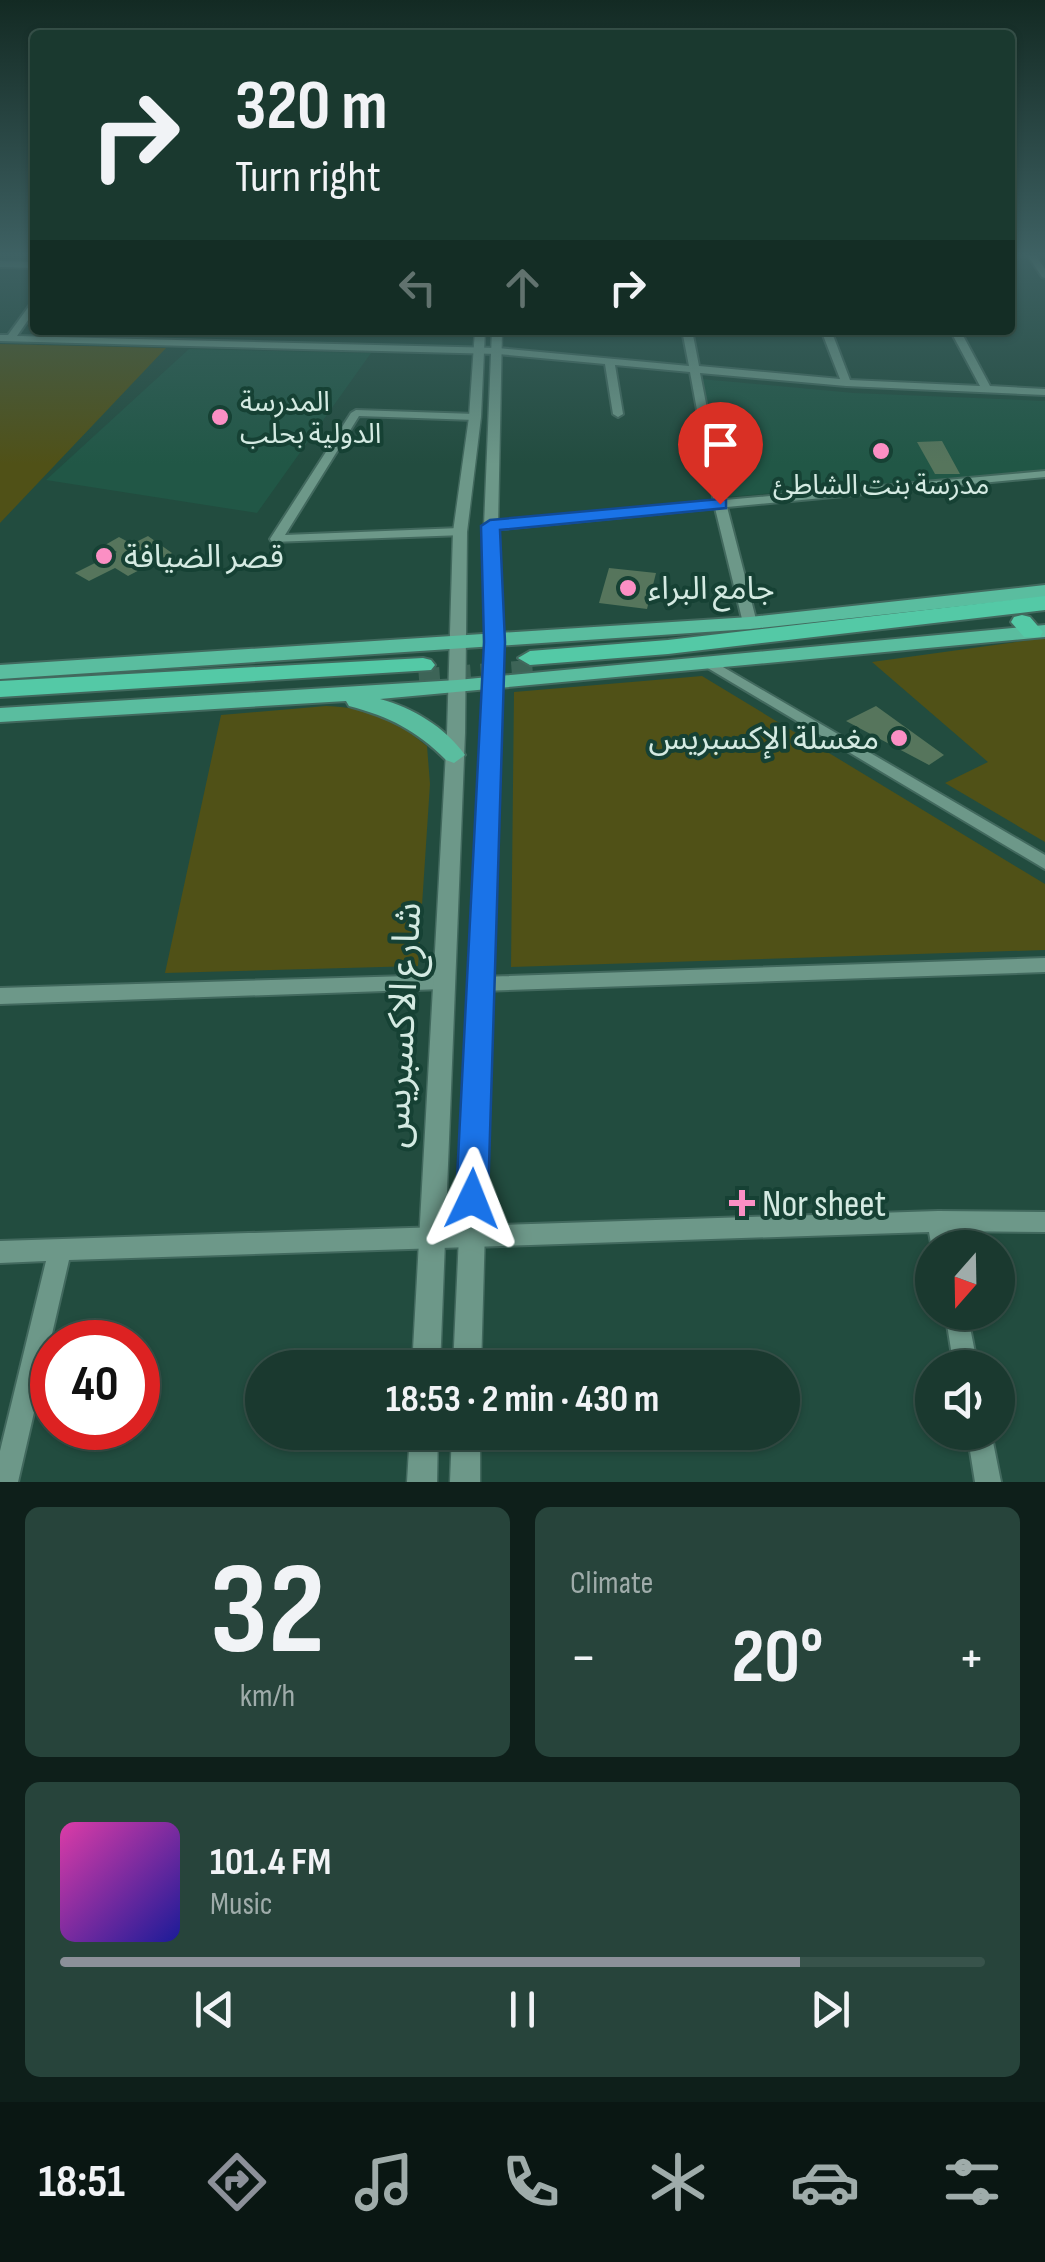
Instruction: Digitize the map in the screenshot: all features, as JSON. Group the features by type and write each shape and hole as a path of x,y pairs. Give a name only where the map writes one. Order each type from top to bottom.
{"highway":[{"path":"534,664 1026,618 1045,603"},
{"path":"0,689 421,672 0,704"}],"main road":[{"path":"0,715 457,687 711,664 1026,618 1045,591"},
{"path":"0,672 750,623 1026,618"},
{"path":"304,696 366,702 395,710 429,730 454,756"}],"street":[{"path":"5,338 93,335 211,346 498,351 846,383 1045,392"},
{"path":"211,346 214,335"},
{"path":"331,347 333,335"},
{"name":"شارع الاكسبريس","path":"427,1350 459,644 460,532 475,417 480,335"},
{"path":"467,1350 494,642 490,526 497,335"},
{"path":"688,335 720,504 750,623"},
{"path":"828,335 846,383"},
{"path":"958,335 987,390"},
{"path":"609,362 618,414"},
{"path":"460,532 276,539 356,414 475,417"},
{"path":"490,526 1045,474"},
{"path":"711,664 1045,863"},
{"path":"481,984 1045,965"},
{"path":"0,996 443,982"},
{"path":"938,1221 940,1230"},
{"path":"0,1252 938,1221 1045,1222"},
{"path":"6,1482 60,1250"},
{"path":"422,1482 423,1450"},
{"path":"465,1482 466,1450"},
{"path":"982,1450 988,1482"}],"shaded area":[{"path":"0,344 166,348 0,523"},
{"name":"المدرسة الدولية بحلب","path":"189,349 371,353 257,513 46,480"},
{"name":"مدرسة بنت الشاطئ","path":"701,379 854,393 1045,401 1045,471 726,497"},
{"path":"1045,638 1045,842 945,783 988,762 872,662"},
{"path":"702,676 1045,884 1045,950 511,967 514,692"},
{"path":"326,706 381,716 427,746 430,784 418,966 165,973 221,715"}],"building":[{"path":"942,441 960,474 935,474 917,442"},
{"name":"قصر الضيافة","path":"148,536 172,553 128,576 115,568 89,581 75,573 117,552 105,545 119,537 132,544"},
{"name":"جامع البراء","path":"609,568 656,573 647,609 599,603"},
{"name":"مغسلة الإكسبريس","path":"876,706 944,755 929,765 846,721"}],"tunnel":[{"path":"419,679 537,670"}],"place":[{"name":"المدرسة الدولية بحلب","path":"220,417"},
{"name":"مدرسة بنت الشاطئ","path":"881,451"},
{"name":"قصر الضيافة","path":"104,556"},
{"name":"جامع البراء","path":"628,588"},
{"name":"مغسلة الإكسبريس","path":"899,738"},
{"name":"Nor sheet","path":"742,1203"}],"route":[{"path":"472,1199 492,722 490,526 720,504"}]}
